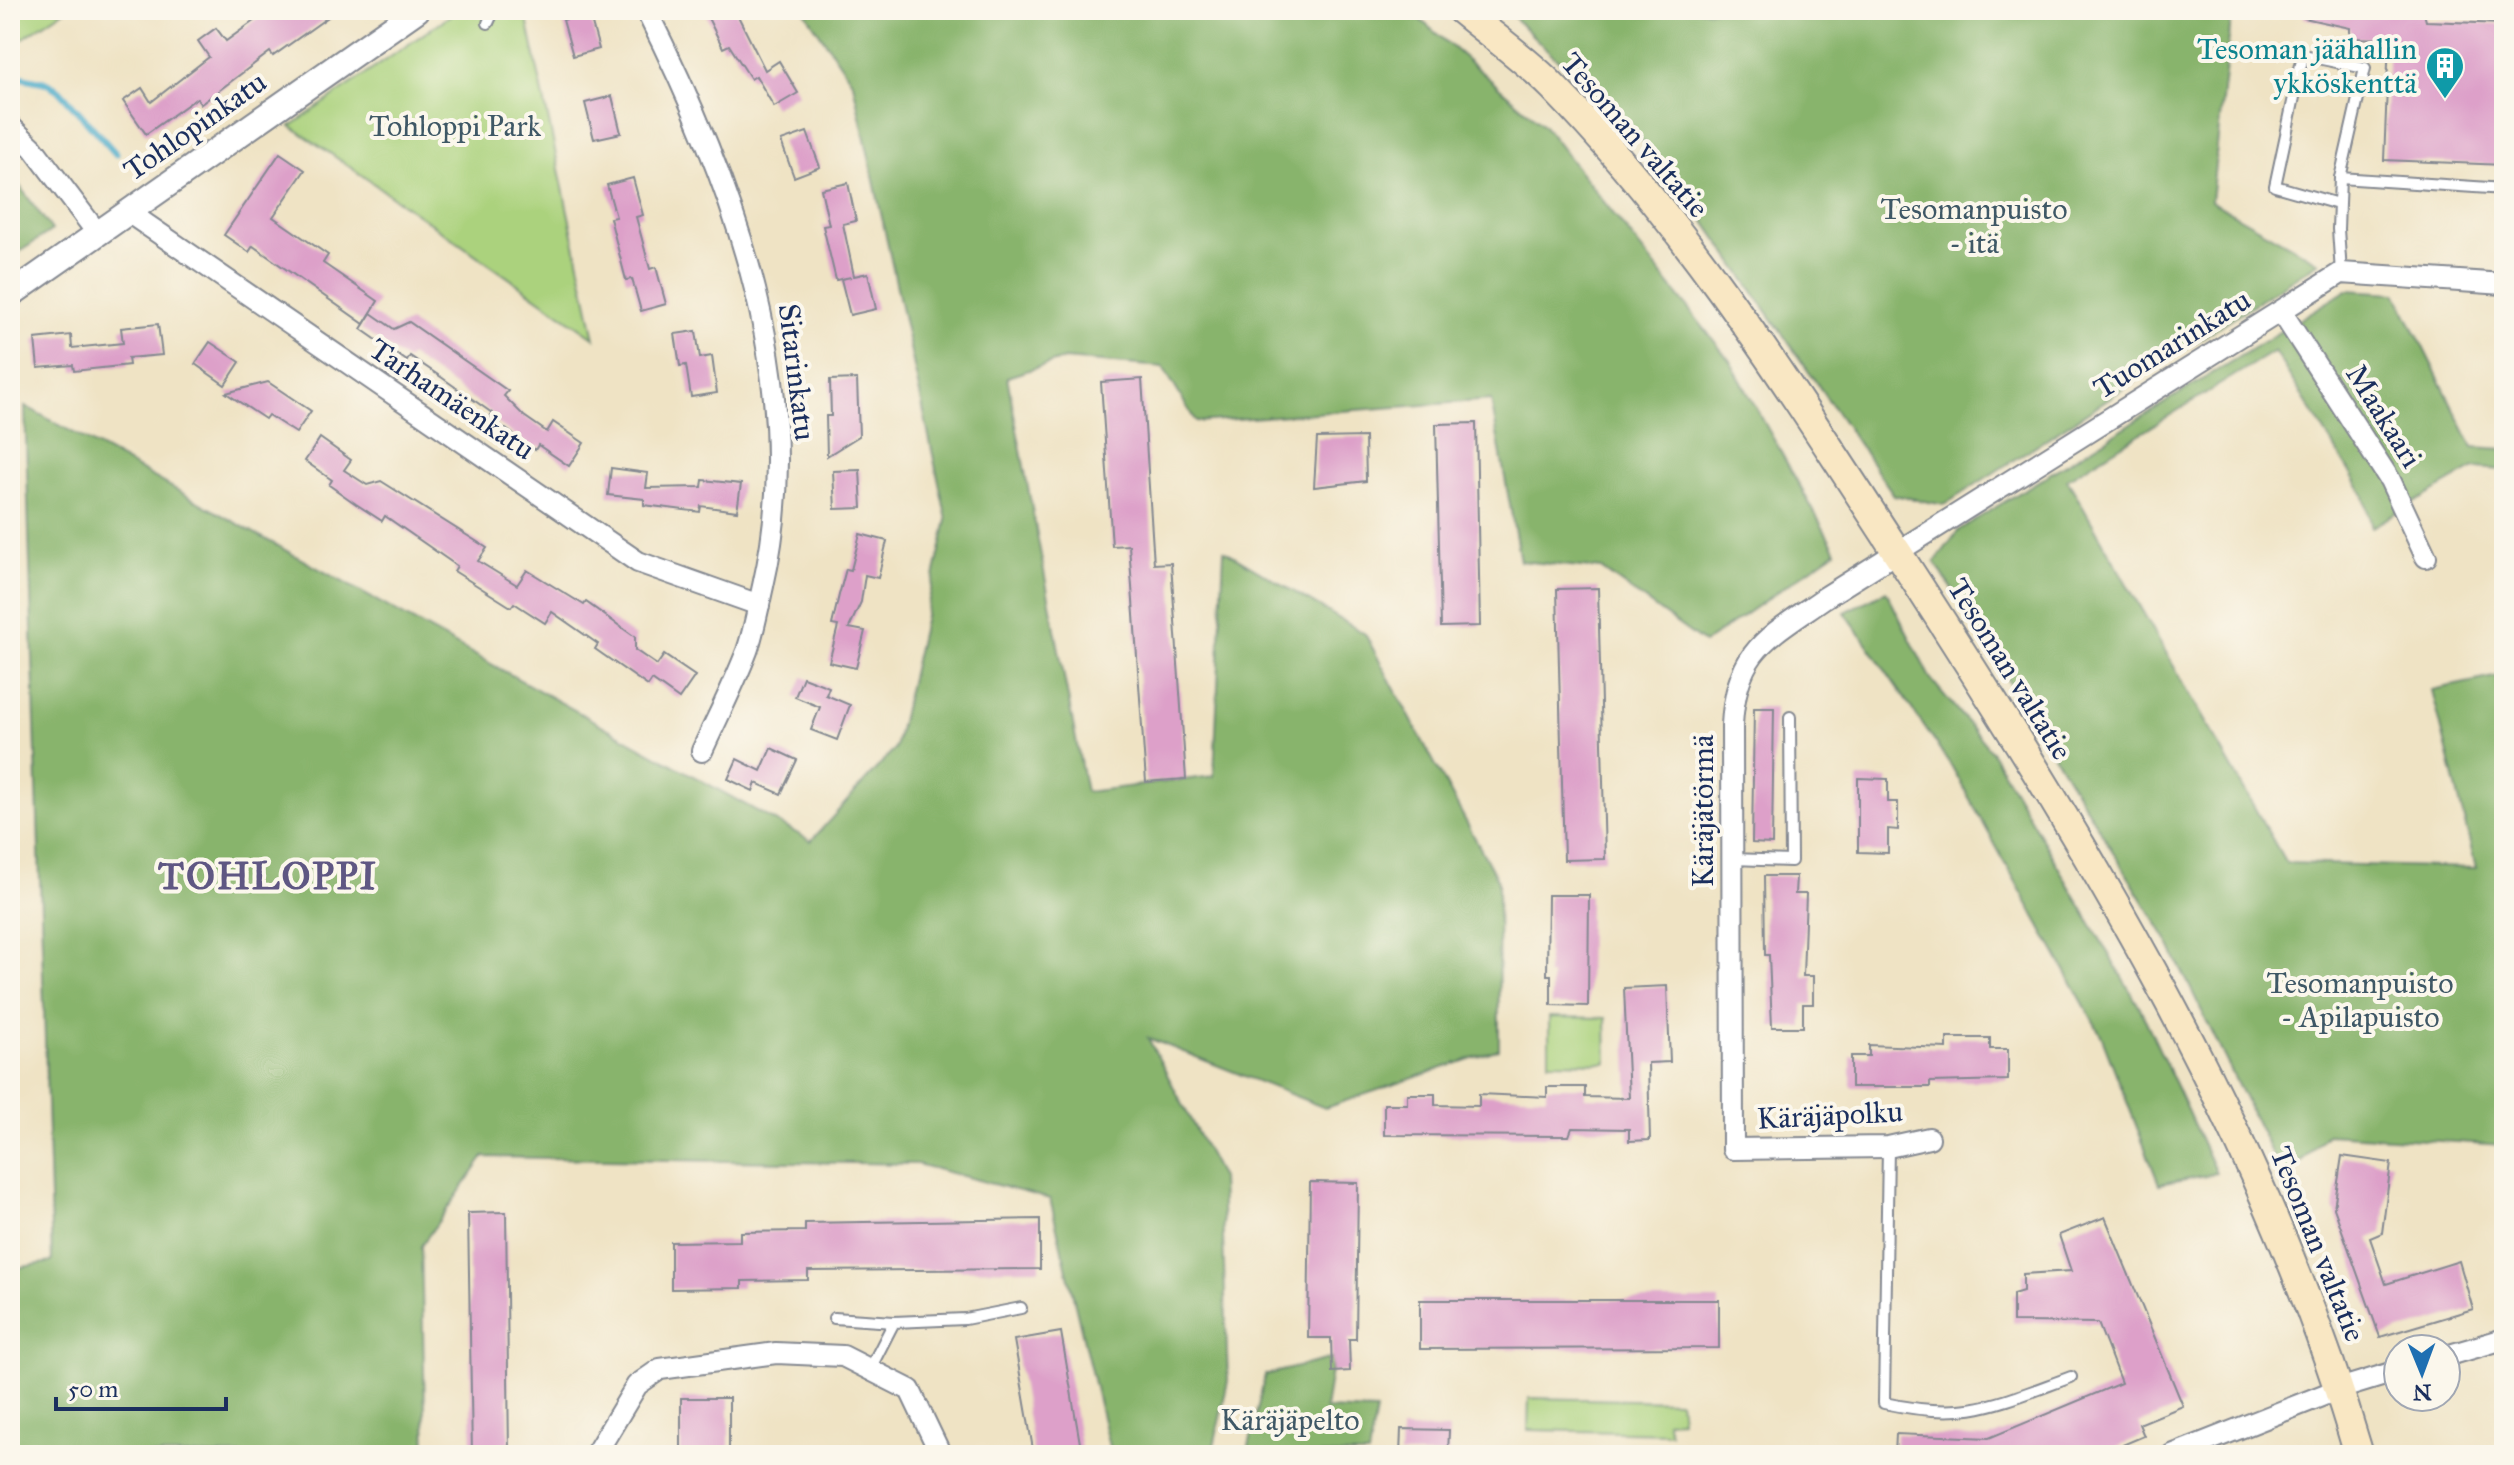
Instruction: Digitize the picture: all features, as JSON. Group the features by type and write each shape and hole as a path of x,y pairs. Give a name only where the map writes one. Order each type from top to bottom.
{"main road":[{"name":"Tesoman valtatie","path":"1461,10 1551,85 1630,173 1703,264 1897,552 2103,887 2189,1043 2250,1164 2307,1300 2359,1455"}],"street":[{"name":"Tohlopinkatu","path":"10,295 417,10"},
{"name":"Sitarinkatu","path":"646,10 700,126 751,269 769,347 779,442 777,511 759,605 747,650 702,751"},
{"path":"10,126 33,148 98,234"},
{"name":"Tarhamäenkatu","path":"128,212 638,562 759,605"},
{"name":"Tuomarinkatu","path":"1897,552 2341,273"},
{"path":"2341,273 2504,284"},
{"name":"Maakaari","path":"2281,311 2390,480 2426,557"},
{"name":"Käräjätörmä","path":"1733,1149 1734,694 1740,674 1754,651 1771,636 1897,552"},
{"name":"Käräjäpolku","path":"1733,1149 1888,1147 1929,1138"},
{"path":"2462,1351 2504,1339"},
{"path":"595,1455 637,1385 660,1369 776,1353 843,1356 910,1390 941,1455"},
{"path":"2172,1455 2339,1389 2382,1376"}],"lane":[{"path":"488,23 494,10"},
{"path":"2338,204 2275,186 2303,55 2365,68 2340,178 2341,273"},
{"path":"2340,178 2504,189"},
{"path":"1733,859 1791,861 1790,717"},
{"path":"1888,1147 1884,1403 1929,1413 1967,1413 2071,1377"},
{"path":"834,1318 894,1322 965,1319 1021,1308"},
{"path":"870,1369 894,1322"}],"green space":[{"path":"10,10 65,10 10,47"},
{"name":"Tohloppi Park","path":"458,10 525,10 595,338 291,126"},
{"path":"804,10 1409,10 1543,125 1730,361 1836,551 1704,643 1601,569 1520,561 1491,400 1196,422 1163,367 1064,359 1007,377 1086,792 1214,776 1224,550 1365,634 1498,881 1499,1049 1325,1108 1148,1038 1221,1178 1228,1381 1212,1455 1111,1455 1050,1199 917,1164 484,1157 421,1246 426,1455 10,1455 10,1269 52,1262 25,406 811,841 895,748 947,520 853,83"},
{"name":"Tesomanpuisto - itä","path":"1506,10 2232,10 2211,201 2319,262 1944,505 1894,495 1663,161"},
{"path":"10,173 52,230 12,257 10,255"},
{"name":"Tesomanpuisto - Apilapuisto","path":"2347,290 2396,293 2473,447 2504,449 2504,470 2475,468 2372,527 2363,493 2274,351 2067,479 2286,863 2476,868 2432,690 2504,675 2504,1145 2327,1134 2284,1179 2166,938 1935,562 1959,530"},
{"path":"1886,591 1930,678 1991,751 2140,1008 2216,1173 2159,1184 2101,1035 1952,767 1845,612"},
{"path":"1549,1017 1606,1018 1607,1063 1549,1062"},
{"name":"Käräjäpelto","path":"1333,1358 1325,1409 1376,1411 1368,1455 1247,1455 1265,1375"},
{"path":"1529,1398 1679,1401 1681,1420 1666,1421 1670,1433 1528,1430"}],"building":[{"path":"269,10 338,10 273,56 270,52 201,104 197,98 146,134 123,101 142,88 151,102 209,57 198,41 216,28 226,41"},
{"path":"704,10 735,10 765,70 779,61 798,93 774,107 756,76 751,79 729,45 723,48"},
{"name":"Tesoman jäähallin ykköskenttä","path":"2305,10 2423,10 2426,21 2504,24 2504,165 2384,160 2389,39 2350,38 2350,28 2304,18"},
{"path":"589,13 599,49 573,56 563,20"},
{"path":"612,96 621,133 594,139 585,103"},
{"path":"807,132 820,167 794,177 781,141"},
{"path":"280,153 305,170 273,217 328,255 323,263 378,301 364,324 253,246 249,252 224,235"},
{"path":"633,178 643,215 636,217 650,269 656,267 666,304 641,311 632,279 626,280 610,218 616,217 607,185"},
{"path":"848,183 856,221 843,224 854,276 868,273 876,309 850,315 841,279 836,280 823,226 829,225 821,189"},
{"path":"371,313 394,329 409,322 508,391 504,396 524,416 547,432 553,422 584,443 569,466 538,445 535,450 489,417 492,413 441,377 410,356 407,361 361,329"},
{"path":"158,324 162,355 128,358 129,365 74,371 73,365 38,368 35,339 71,335 72,348 123,343 121,328"},
{"path":"696,331 700,358 712,356 717,393 691,397 686,365 680,366 675,334"},
{"path":"210,342 240,362 225,385 195,364"},
{"path":"857,379 859,436 827,456 826,416 831,416 830,380"},
{"path":"1142,379 1154,564 1171,563 1186,779 1146,782 1129,545 1112,546 1101,382"},
{"path":"268,382 311,411 296,433 268,415 265,419 226,393"},
{"path":"1476,423 1480,626 1441,627 1436,424"},
{"path":"1365,437 1366,481 1314,487 1317,438"},
{"path":"320,438 351,460 344,470 367,485 381,481 487,548 478,561 517,585 527,570 584,605 586,602 635,637 635,650 657,665 664,655 695,676 679,699 652,680 648,686 595,649 598,644 552,612 545,623 514,603 511,607 454,571 457,566 385,516 382,521 329,485 332,480 305,461"},
{"path":"611,468 648,473 646,488 702,487 703,480 741,484 737,511 701,506 700,512 644,505 644,499 608,495"},
{"path":"860,470 862,508 835,509 833,471"},
{"path":"860,534 887,541 878,578 865,575 861,602 849,628 865,631 856,668 829,662 838,626 832,625 839,595 846,569 851,570"},
{"path":"1598,588 1605,859 1564,860 1557,589"},
{"path":"803,677 829,687 826,695 850,705 837,740 811,730 820,707 795,697"},
{"path":"1754,708 1774,708 1772,844 1752,843"},
{"path":"771,748 797,760 781,794 756,783 753,791 728,779 737,759 761,771"},
{"path":"1858,778 1888,779 1888,802 1898,802 1898,830 1888,829 1888,853 1858,852"},
{"path":"1764,876 1796,876 1795,894 1806,894 1803,976 1813,976 1813,1004 1803,1004 1803,1027 1772,1027 1769,955 1765,955"},
{"path":"1548,895 1589,895 1588,1006 1551,1005 1551,975 1547,975"},
{"path":"1667,986 1670,1062 1648,1063 1650,1140 1629,1141 1629,1129 1572,1128 1569,1136 1384,1135 1384,1104 1407,1104 1407,1094 1435,1094 1435,1105 1479,1106 1479,1094 1547,1097 1547,1087 1585,1087 1585,1097 1629,1098 1624,988"},
{"path":"1947,1038 1990,1038 1990,1049 2008,1049 2008,1080 1930,1082 1930,1087 1851,1087 1851,1056 1869,1056 1869,1045 1947,1048"},
{"path":"2342,1156 2391,1163 2382,1233 2370,1238 2386,1284 2459,1261 2473,1309 2393,1333 2382,1333 2380,1337 2334,1208"},
{"path":"1310,1182 1358,1183 1356,1339 1349,1339 1350,1371 1332,1372 1331,1338 1308,1338"},
{"path":"506,1212 509,1454 472,1455 468,1213"},
{"path":"2105,1217 2183,1406 2139,1424 2144,1436 2099,1455 1895,1455 1896,1434 1989,1438 2121,1383 2098,1323 2013,1322 2013,1294 2023,1291 2023,1274 2071,1271 2059,1235"},
{"path":"1040,1219 1040,1269 808,1271 808,1280 742,1281 742,1288 671,1289 671,1242 740,1241 740,1232 805,1231 805,1223"},
{"path":"1420,1300 1719,1300 1719,1348 1420,1349"},
{"path":"1061,1332 1082,1455 1034,1455 1014,1340"},
{"path":"681,1398 729,1398 729,1455 681,1455"},
{"path":"1401,1429 1449,1430 1448,1455 1400,1455"}],"waterway":[{"path":"10,75 44,82 59,90 116,154"}],"place":[{"name":"Tesoman jäähallin ykköskenttä","path":"2445,100"}],"district":[{"name":"TOHLOPPI","path":"268,876"}]}
